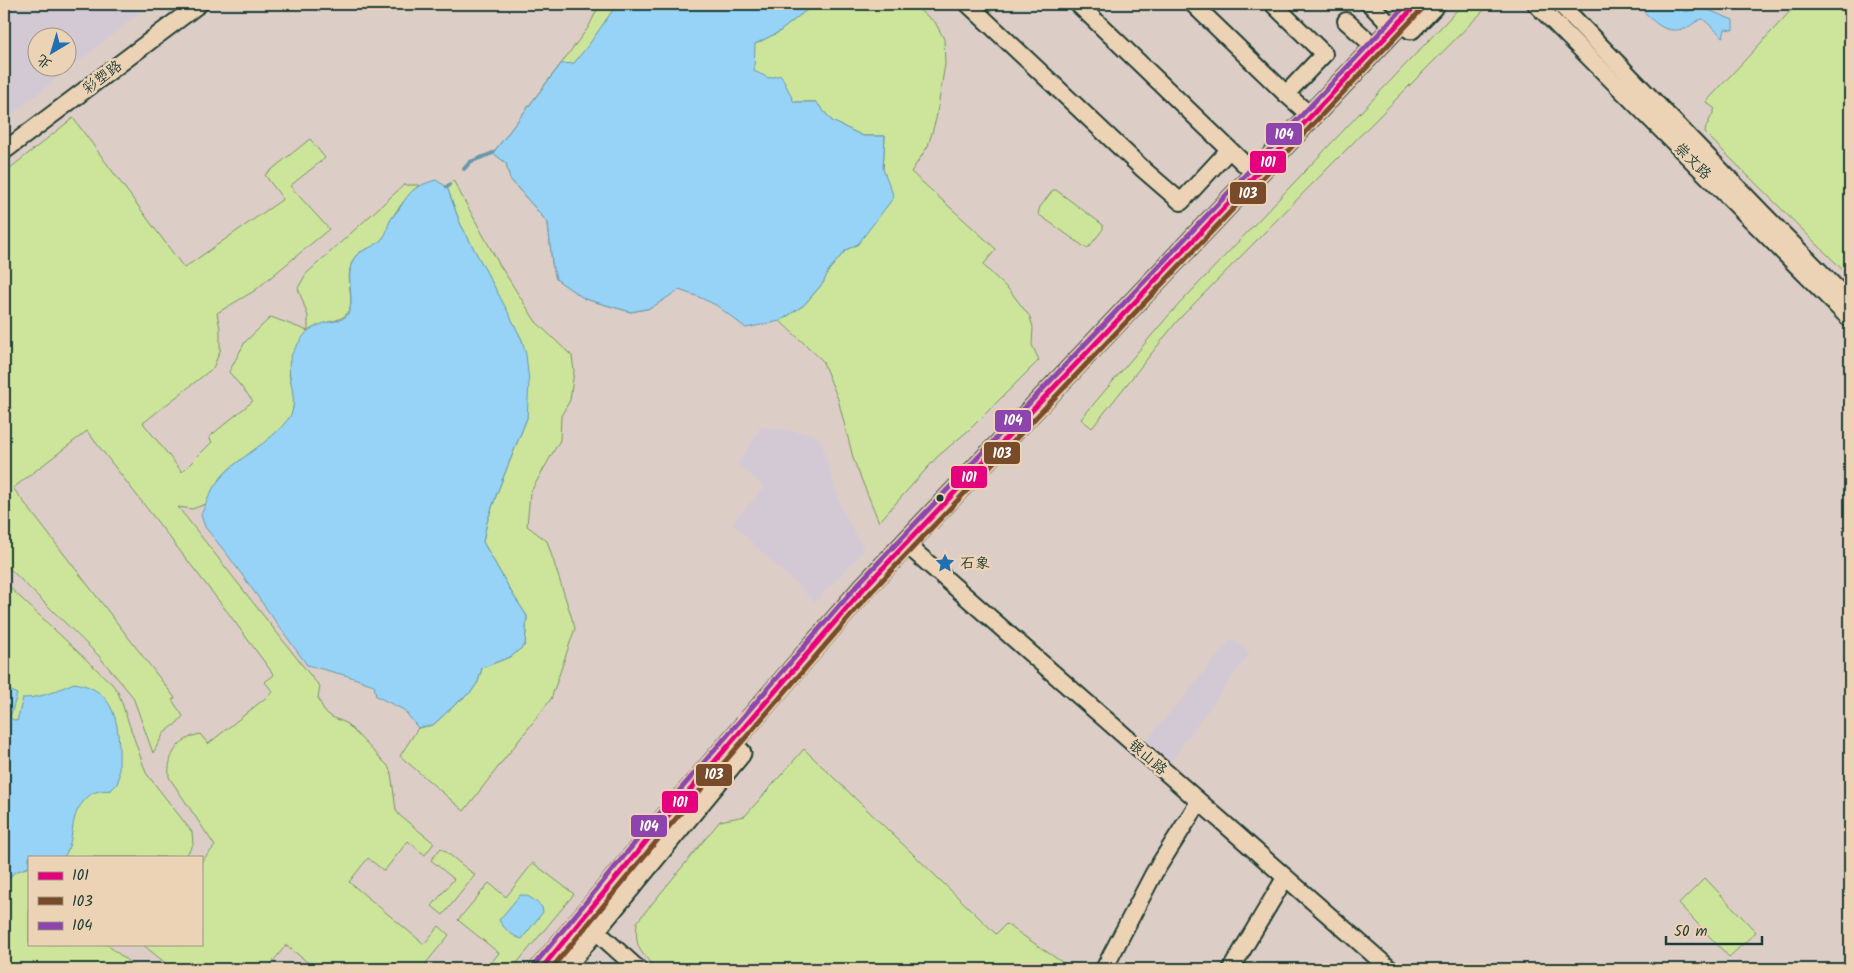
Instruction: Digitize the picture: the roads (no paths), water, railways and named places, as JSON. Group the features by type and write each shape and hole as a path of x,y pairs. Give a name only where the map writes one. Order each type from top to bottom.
{"main road":[{"path":"541,969 589,924 876,596 911,549 1256,175 1417,4"},
{"path":"911,549 1434,4"},
{"path":"562,969 589,924"}],"street":[{"name":"彩塑路","path":"4,151 199,4"},
{"path":"968,4 1144,170 1181,202 1229,150"},
{"path":"1078,4 1256,175"},
{"path":"1193,4 1311,116"},
{"path":"1273,4 1324,54 1286,94"},
{"path":"1370,4 1394,28"},
{"name":"崇文路","path":"1536,4 1850,319"},
{"name":"崇文路","path":"1560,4 1850,302"},
{"path":"1346,21 1376,48"},
{"name":"银山路","path":"911,549 1390,969"},
{"path":"1104,969 1154,873 1199,802"},
{"path":"1231,969 1286,878"},
{"path":"589,924 638,969"}],"water":[{"path":"617,4 814,4 779,32 755,44 754,71 769,78 781,75 794,102 816,102 832,121 863,136 885,136 883,169 894,197 858,244 846,250 829,270 823,283 804,305 780,321 746,328 716,305 679,290 651,308 631,312 585,299 556,279 552,263 548,223 510,179 506,163 493,153 561,64 574,63"},
{"path":"1637,4 1674,4 1684,11 1690,11 1696,5 1733,20 1733,30 1725,29 1723,37 1703,19 1686,28 1670,30 1658,25"},
{"path":"436,180 447,187 460,223 507,310 522,340 526,354 529,382 527,418 497,493 487,522 483,542 527,616 525,645 512,656 482,668 478,682 471,692 433,725 418,728 404,710 376,696 374,685 307,665 227,554 205,527 201,515 210,493 226,472 273,435 289,418 293,404 289,371 291,356 308,331 321,324 341,320 347,315 351,303 350,274 353,260 362,251 377,244 383,238 391,220 413,190"},
{"path":"74,683 90,688 102,695 110,706 118,733 119,778 117,784 111,790 92,793 78,809 68,850 65,856 28,856 28,867 15,872 4,883 4,687 17,694 10,718 17,721 23,698 56,691"},
{"path":"520,895 532,899 542,907 543,912 522,939 509,932 499,920"}],"waterway":[{"path":"464,169 470,162 493,153"}],"place":[{"name":"石象","path":"945,563"}]}
